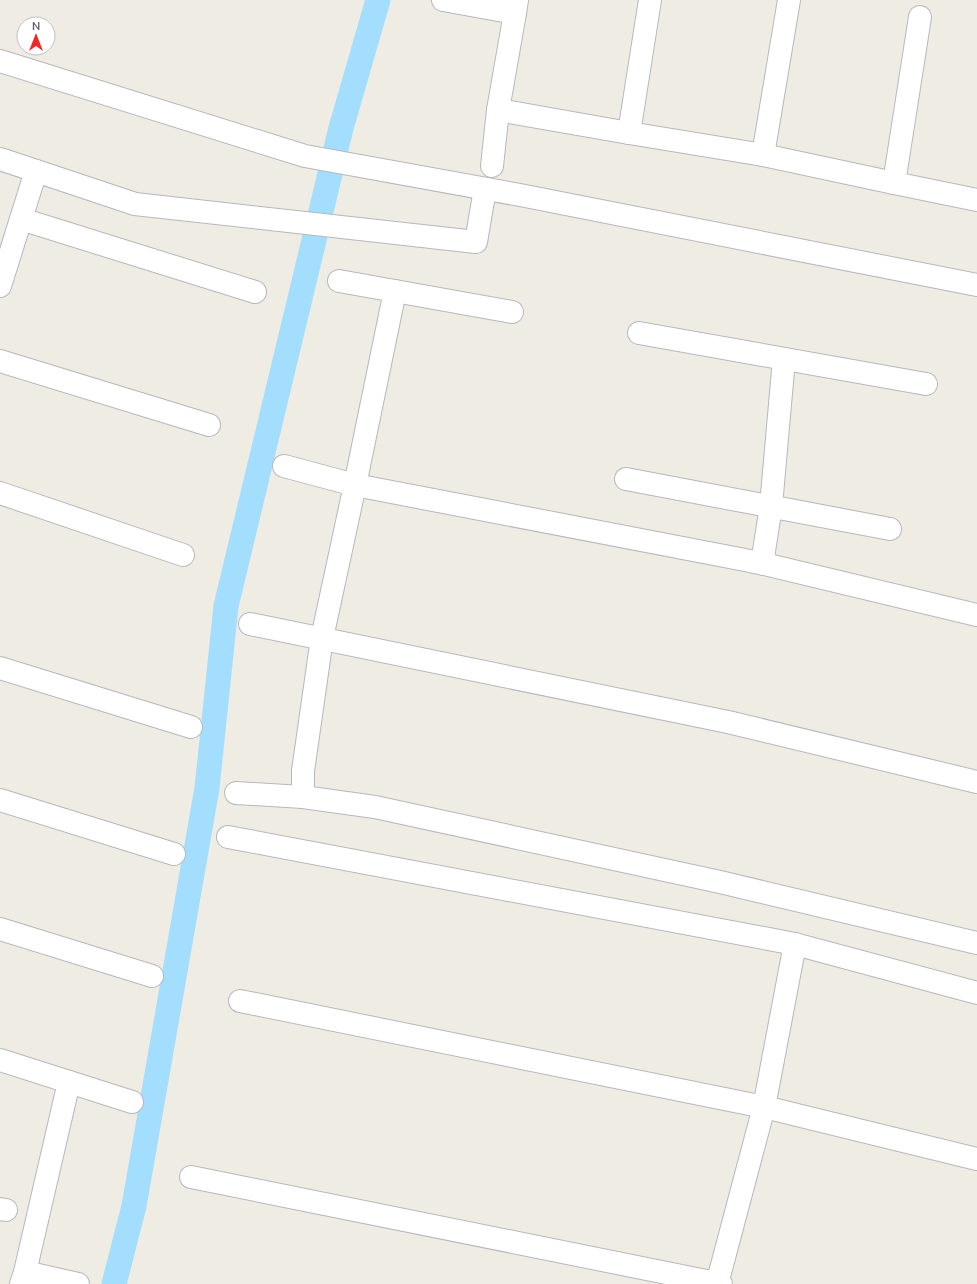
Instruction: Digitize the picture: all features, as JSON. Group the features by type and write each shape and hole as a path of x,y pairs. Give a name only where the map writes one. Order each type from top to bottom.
{"street":[{"path":"443,0 516,6 498,110 492,166"},
{"path":"629,133 650,0"},
{"path":"763,155 789,0"},
{"path":"894,183 920,17"},
{"path":"0,61 305,156 485,189 977,285"},
{"path":"498,110 763,155 977,200"},
{"path":"0,159 135,204 476,242 485,189"},
{"path":"0,286 36,171"},
{"path":"21,219 255,292"},
{"path":"339,281 512,312"},
{"path":"303,797 303,771 322,638 356,485 395,291"},
{"path":"639,333 926,384"},
{"path":"764,564 764,551 771,506 784,359"},
{"path":"0,361 209,425"},
{"path":"284,466 356,485 764,564 977,615"},
{"path":"626,479 890,529"},
{"path":"0,494 182,554"},
{"path":"250,624 728,722 977,782"},
{"path":"0,668 191,727"},
{"path":"236,793 303,797 375,807 720,882 977,943"},
{"path":"0,800 174,854"},
{"path":"228,838 795,944 977,993"},
{"path":"0,929 152,976"},
{"path":"191,1177 719,1284 764,1107 795,944"},
{"path":"240,1001 764,1107 977,1159"},
{"path":"0,1060 132,1102"},
{"path":"69,1082 23,1278 77,1284"}],"waterway":[{"path":"114,1284 134,1206 207,788 226,606 341,128 378,0"}]}
